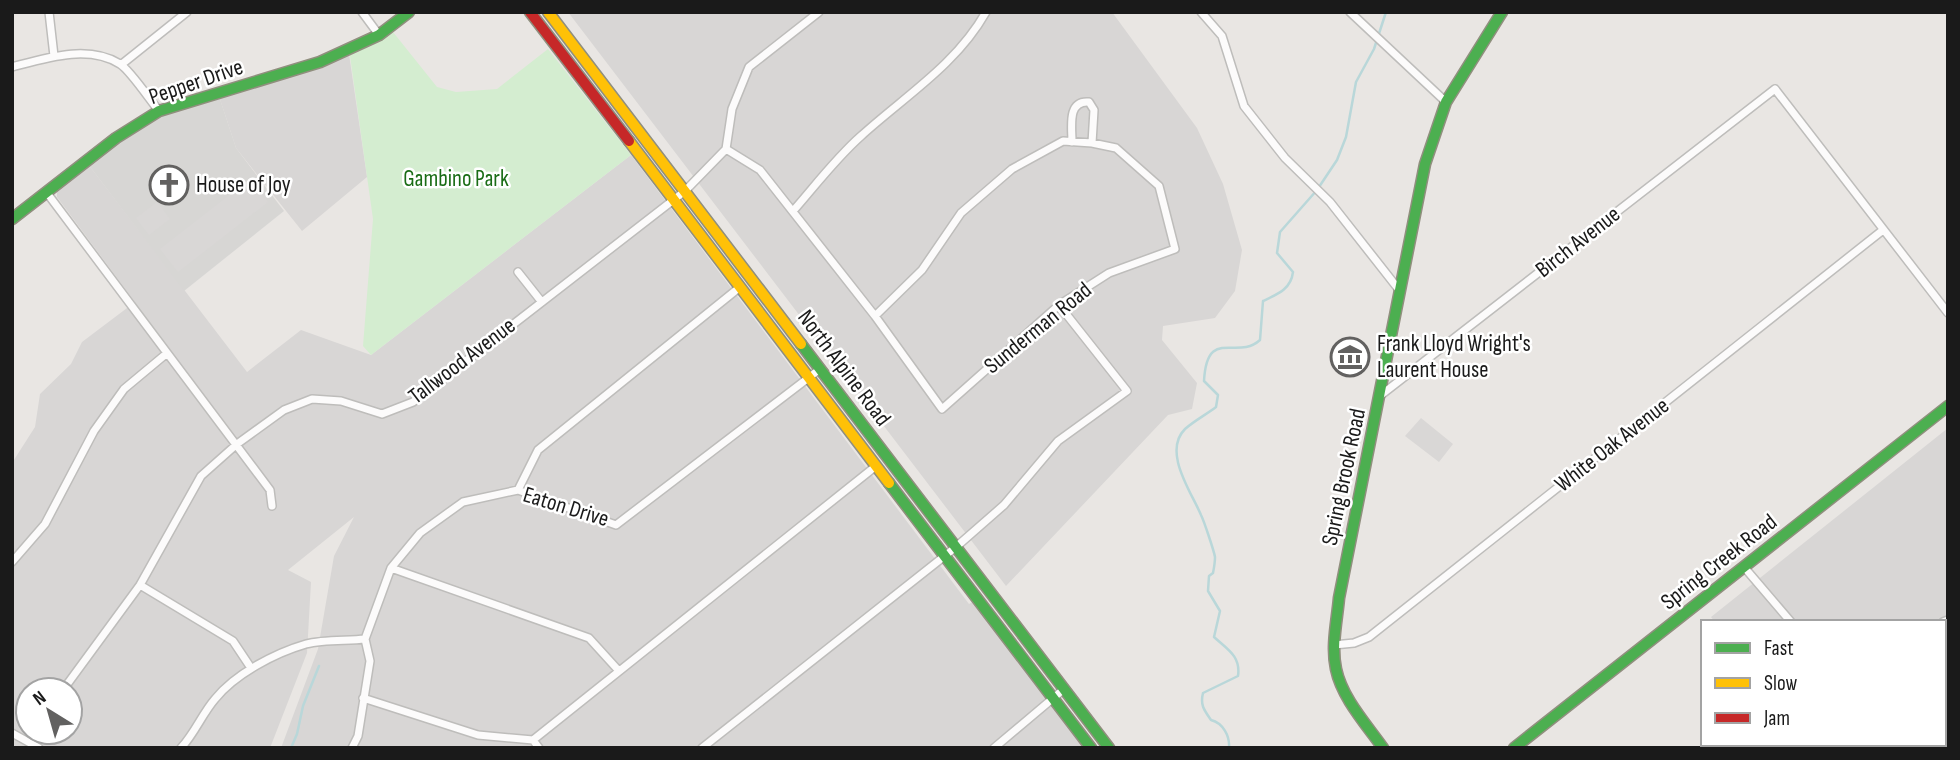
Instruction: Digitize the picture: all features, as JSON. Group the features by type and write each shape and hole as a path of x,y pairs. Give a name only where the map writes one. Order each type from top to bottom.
{"main road":[{"name":"Pepper Drive","path":"12,219 117,138 159,111 320,62 379,35 409,12"},
{"name":"North Alpine Road","path":"530,12 1091,748"},
{"name":"North Alpine Road","path":"548,12 1109,748"},
{"name":"Spring Brook Road","path":"1383,748 1345,694 1336,669 1334,645 1339,595 1425,164 1446,102 1502,12"},
{"name":"Spring Creek Road","path":"1514,748 1948,406"}],"street":[{"path":"49,12 54,56"},
{"path":"122,64 187,12"},
{"path":"362,12 379,35"},
{"path":"819,12 749,67 733,109 726,149 760,170 875,316"},
{"path":"793,211 859,138 950,61 972,35 986,12"},
{"path":"1201,12 1222,36 1244,106 1285,158 1329,202 1400,291"},
{"path":"1350,12 1446,102"},
{"path":"12,67 54,56 94,54 122,64 159,111"},
{"name":"Birch Avenue","path":"1381,395 1776,89 1883,230"},
{"path":"1072,142 1073,112 1077,104 1085,101 1089,102 1094,110 1092,143"},
{"name":"Sunderman Road","path":"1063,141 1072,142 1116,148 1158,186 1175,249 1109,273 1059,305 942,410 875,316 922,270 961,213 1012,169 1063,141"},
{"name":"Tallwood Avenue","path":"73,676 139,585 201,476 237,444 284,410 312,399 341,401 382,414 413,402 685,191 726,149"},
{"path":"47,193 270,489 272,506"},
{"path":"1883,230 1948,313"},
{"name":"White Oak Avenue","path":"1334,645 1354,643 1369,637 1883,230"},
{"path":"518,272 541,301"},
{"path":"518,490 538,450 740,287"},
{"path":"706,747 956,547 1004,505 1058,440 1127,391 1059,305"},
{"path":"12,562 45,524 94,431 124,389 166,354"},
{"name":"Eaton Drive","path":"352,748 358,736 370,661 365,639 391,568 420,533 463,502 518,490 617,525 820,369"},
{"path":"363,698 478,735 533,740 876,467"},
{"path":"1744,567 1789,620"},
{"path":"391,568 589,638 619,671"},
{"path":"139,585 233,641 251,668"},
{"path":"181,748 194,734 214,700 235,679 251,668 307,644 365,639"},
{"path":"994,748 1064,689"},
{"path":"533,740 539,748"}],"shaded area":[{"path":"568,12 1112,12 1197,128 1223,184 1242,250 1235,291 1215,318 1163,326 1162,340 1197,383 1192,409 1168,415 1006,586"},
{"path":"349,54 367,177 302,231 236,148 219,96 296,75"},
{"path":"219,96 236,148 284,211 184,291 88,164 110,145 150,121 170,111"},
{"path":"631,155 969,604 974,601 1084,748 281,748 318,649 334,556 354,517 288,570 311,582 307,653 270,748 12,748 12,463 35,427 40,394 71,364 82,342 135,302 57,197 57,189 88,164 247,372 301,330 371,355"},
{"path":"250,179 268,202 178,272 160,249"},
{"path":"157,202 170,219 149,235 136,218"},
{"path":"1421,418 1453,444 1439,462 1405,436"},
{"path":"1948,428 1948,748 1796,746 1946,746 1946,620 1713,620 1711,617"}],"green space":[{"name":"Gambino Park","path":"393,32 437,87 456,92 497,89 548,49 631,155 371,355 363,346 373,219 349,49 370,46"}],"waterway":[{"path":"1229,748 1225,731 1211,720 1203,707 1202,697 1203,693 1238,676 1238,669 1232,653 1214,637 1220,611 1208,591 1215,557 1202,518 1181,472 1177,449 1179,438 1185,429 1216,407 1218,395 1204,381 1206,364 1211,354 1217,349 1251,346 1260,340 1263,301 1279,293 1290,283 1293,272 1277,253 1280,232 1317,190 1337,160 1346,137 1356,82 1374,49 1386,12"},
{"path":"291,748 303,706 319,666"}],"traffic: fast":[{"path":"12,219 116,138 159,111 320,62 379,35 409,12"},
{"path":"1383,748 1355,710 1339,680 1334,651 1339,598 1425,164 1446,102 1502,12"},
{"path":"801,344 1109,748"},
{"path":"1514,748 1948,406"},
{"path":"889,483 1091,748"}],"traffic: slow":[{"path":"548,12 801,344"},
{"path":"629,141 889,483"}],"traffic: jam":[{"path":"530,12 629,141"}],"place":[{"name":"House of Joy","path":"169,185"},
{"name":"Frank Lloyd Wright's Laurent House","path":"1350,357"}]}
